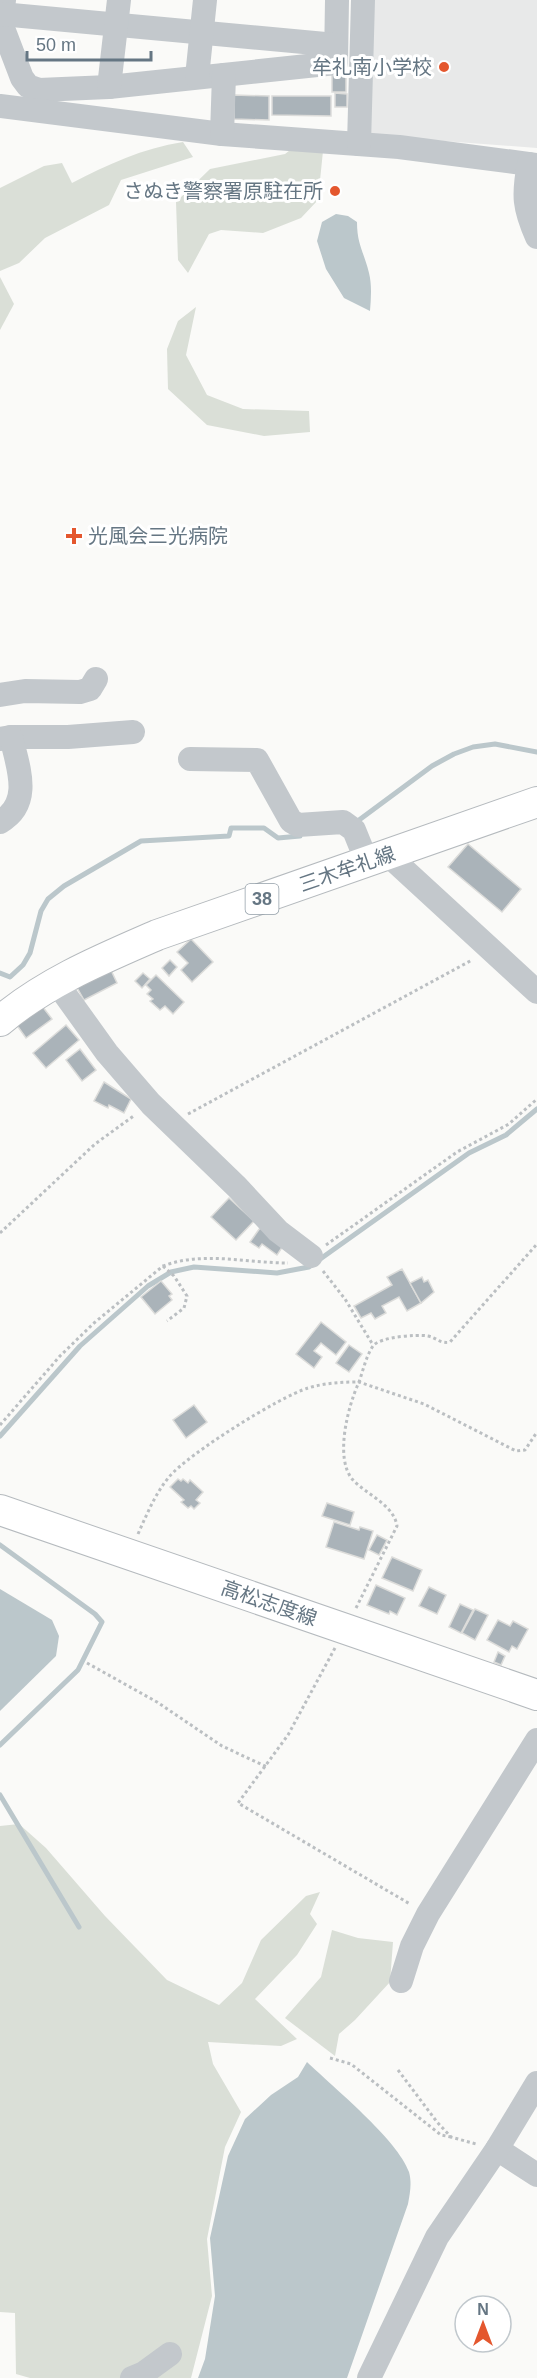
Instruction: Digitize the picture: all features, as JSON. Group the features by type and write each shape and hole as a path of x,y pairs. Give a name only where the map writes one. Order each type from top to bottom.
{"main road":[{"name":"三木牟礼線","path":"0,1021 56,982 102,958 157,935 537,802"},
{"name":"高松志度線","path":"0,1510 537,1695"}],"street":[{"path":"109,87 119,0"},
{"path":"197,77 206,0"},
{"path":"336,45 116,25 2,7 1,23 22,78 33,89 45,91 109,87 336,63 337,0"},
{"path":"358,144 363,0"},
{"path":"222,135 224,75"},
{"path":"0,106 222,135 399,147 533,164 523,191 537,237"},
{"path":"0,695 26,690 80,692 90,689 96,679"},
{"path":"0,822 8,817 19,804 22,784 5,738 68,737 133,732"},
{"path":"190,759 257,760 291,821 298,825 343,822 354,830 378,859 537,992"},
{"path":"56,982 107,1053 151,1104 237,1187 278,1231 315,1260"},
{"path":"401,1981 412,1946 428,1914 537,1740"},
{"path":"369,2378 437,2238 497,2150 537,2083"},
{"path":"497,2150 537,2175"},
{"path":"132,2378 144,2373 170,2354"}],"path":[{"path":"170,1124 489,950"},
{"path":"0,1425 60,1356 94,1323 163,1266 176,1261 195,1259 287,1264 315,1260 457,1152 509,1124 537,1099"},
{"path":"0,1233 95,1144 151,1104"},
{"path":"428,1914 238,1803 267,1767 288,1735 397,1526 396,1519 389,1510 352,1479 344,1465 344,1437 352,1397 373,1346 380,1341 416,1335 430,1336 443,1343 450,1342 537,1244"},
{"path":"315,1260 345,1299 373,1346"},
{"path":"163,1266 174,1276 187,1296 186,1305 167,1321"},
{"path":"129,1555 153,1500 169,1477 184,1462 258,1413 306,1388 330,1382 358,1382 424,1404 516,1451 525,1450 537,1432"},
{"path":"87,1663 157,1702 222,1746 267,1767"},
{"path":"330,2058 351,2064 441,2135 497,2150"},
{"path":"398,2070 451,2137"}],"shaded area":[{"name":"牟礼南小学校","path":"353,0 537,0 537,148 350,134"},
{"path":"183,142 193,157 121,180 109,205 45,238 19,263 0,271 0,188 44,166 62,163 72,183 140,153"},
{"path":"294,147 323,151 318,200 301,218 263,233 221,230 209,234 188,273 178,260 176,202 210,169 285,154"},
{"path":"336,214 348,216 357,222 359,243 370,278 370,311 344,298 326,269 317,241 322,222"},
{"path":"0,277 14,304 0,330"},
{"path":"196,307 186,355 207,395 243,409 309,411 310,432 264,436 207,425 168,389 167,349 178,321"},
{"path":"0,1589 52,1620 59,1636 56,1656 0,1711"},
{"path":"19,1824 46,1848 105,1916 167,1980 219,2005 242,1983 261,1940 306,1896 320,1892 310,1914 317,1924 297,1955 255,1999 297,2039 281,2046 208,2042 213,2064 241,2112 225,2147 207,2239 212,2296 191,2378 30,2378 16,2374 15,2313 0,2312 0,1826"},
{"path":"332,1930 358,1938 393,1942 390,1982 339,2034 335,2056 285,2018 321,1977"},
{"path":"307,2062 379,2130 403,2159 410,2180 408,2204 347,2378 198,2378 205,2359 215,2296 210,2238 228,2156 245,2119 271,2095 298,2077"}],"building":[{"path":"332,75 346,75 346,92 332,92"},
{"path":"335,93 347,94 347,107 335,107"},
{"path":"234,95 269,96 269,120 234,119"},
{"path":"272,96 331,96 331,116 272,115"},
{"path":"468,844 521,889 502,912 448,867"},
{"path":"191,939 213,962 192,982 181,970 188,963 177,952"},
{"path":"170,960 177,967 169,976 162,968"},
{"path":"109,966 117,983 84,1000 75,984"},
{"path":"143,973 150,979 142,988 135,981"},
{"path":"156,975 184,1002 173,1014 165,1006 160,1010 150,1001 153,999 147,994 151,990 146,985"},
{"path":"42,1006 52,1019 26,1038 16,1024"},
{"path":"66,1025 79,1040 46,1068 33,1053"},
{"path":"80,1049 96,1070 82,1081 66,1060"},
{"path":"104,1082 131,1099 124,1113 109,1105 108,1108 94,1101"},
{"path":"229,1198 254,1221 236,1240 211,1217"},
{"path":"260,1228 285,1243 277,1255 262,1244 259,1248 250,1242"},
{"path":"402,1269 421,1303 407,1311 399,1297 382,1306 386,1313 375,1319 371,1313 361,1318 354,1306 392,1285 387,1277"},
{"path":"422,1277 424,1282 428,1280 434,1292 421,1303 410,1283"},
{"path":"161,1281 172,1294 169,1296 172,1300 155,1314 141,1297"},
{"path":"321,1322 346,1342 336,1355 321,1343 314,1351 322,1357 314,1368 296,1354"},
{"path":"349,1345 362,1354 349,1372 336,1363"},
{"path":"194,1405 207,1422 186,1438 173,1420"},
{"path":"178,1479 181,1481 183,1479 188,1483 190,1480 203,1492 196,1500 200,1503 194,1509 191,1506 188,1508 181,1502 184,1500 170,1487"},
{"path":"327,1503 354,1512 350,1525 322,1516"},
{"path":"334,1522 359,1530 360,1527 373,1531 364,1559 326,1547"},
{"path":"377,1535 387,1540 379,1555 369,1550"},
{"path":"392,1557 422,1570 413,1591 382,1578"},
{"path":"376,1585 405,1598 397,1615 367,1605"},
{"path":"429,1587 446,1595 437,1614 419,1606"},
{"path":"460,1604 473,1610 461,1633 449,1627"},
{"path":"475,1609 488,1615 475,1640 462,1633"},
{"path":"498,1620 510,1626 513,1621 528,1629 517,1649 512,1646 509,1652 487,1640"},
{"path":"498,1652 505,1656 501,1665 494,1662"}],"waterway":[{"path":"355,823 432,766 454,754 473,747 495,744 537,752"},
{"path":"0,973 10,977 23,965 30,953 41,911 48,899 64,886 141,841 229,836 231,828 264,828 278,838 300,836"},
{"path":"0,1436 80,1346 148,1286 171,1272 194,1267 277,1273 309,1267 469,1153 506,1135 537,1109"},
{"path":"0,1545 95,1614 102,1622 78,1670 0,1745"},
{"path":"0,1795 79,1927"}],"place":[{"name":"牟礼南小学校","path":"444,67"},
{"name":"さぬき警察署原駐在所","path":"335,191"},
{"name":"光風会三光病院","path":"74,536"}]}
